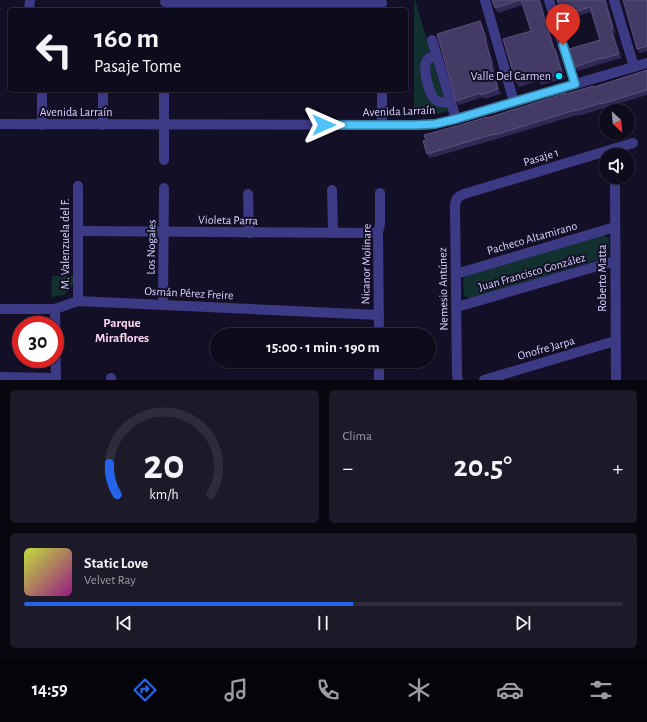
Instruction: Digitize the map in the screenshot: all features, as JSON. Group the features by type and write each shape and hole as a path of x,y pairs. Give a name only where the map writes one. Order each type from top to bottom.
{"street":[{"path":"485,0 514,102"},
{"path":"550,0 575,84"},
{"path":"614,0 634,67"},
{"path":"165,4 382,4"},
{"path":"432,40 456,119"},
{"path":"437,56 428,59 426,62 426,78 431,94 436,100 439,102 451,103"},
{"name":"Avenida Larraín","path":"0,124 425,125 456,119 647,63"},
{"path":"42,92 42,125"},
{"path":"103,92 103,125"},
{"path":"164,92 164,160"},
{"path":"382,92 382,125"},
{"name":"Pasaje 1","path":"624,148 634,143"},
{"name":"Pasaje 1","path":"457,198 464,194 599,157"},
{"name":"Roberto Matta","path":"615,184 616,380"},
{"name":"M. Valenzuela del F.","path":"78,186 78,301"},
{"name":"Los Nogales","path":"163,305 164,188"},
{"path":"332,190 333,233"},
{"name":"Nicanor Molinare","path":"379,328 378,233 380,224 380,193"},
{"path":"248,194 249,233"},
{"name":"Nemesio Antúnez","path":"457,198 455,206 458,380"},
{"name":"Pacheco Altamirano","path":"456,274 615,227"},
{"name":"Violeta Parra","path":"78,231 378,233"},
{"name":"Juan Francisco González","path":"457,307 615,262"},
{"name":"Osmán Pérez Freire","path":"0,309 55,309 78,301 379,315"},
{"path":"0,377 56,379 55,309"},
{"name":"Onofre Jarpa","path":"484,380 615,341"},
{"path":"379,368 379,380"}],"green space":[{"path":"414,0 448,111 433,115 414,113"},
{"path":"603,235 609,238 608,257 470,299 464,295 463,279 466,276"},
{"path":"52,276 76,276 73,284 64,295 51,297"}],"building":[{"path":"492,0 520,0 495,8"},
{"path":"521,0 539,0 562,73 538,80 537,76 516,82 503,39 531,31"},
{"path":"557,0 605,0 613,28 611,29 619,54 601,58 575,67 569,49 600,40 590,7 562,16"},
{"path":"623,0 647,0 647,46 637,49"},
{"path":"480,21 498,89 456,101 437,34"},
{"path":"647,70 647,90 427,154 423,141 426,140 424,135 487,118 566,93 594,87"}],"place":[{"name":"Valle Del Carmen","path":"559,76"}],"district":[{"name":"Parque Miraflores","path":"122,330"}],"route":[{"path":"324,125 435,124 575,84 563,45"}]}
